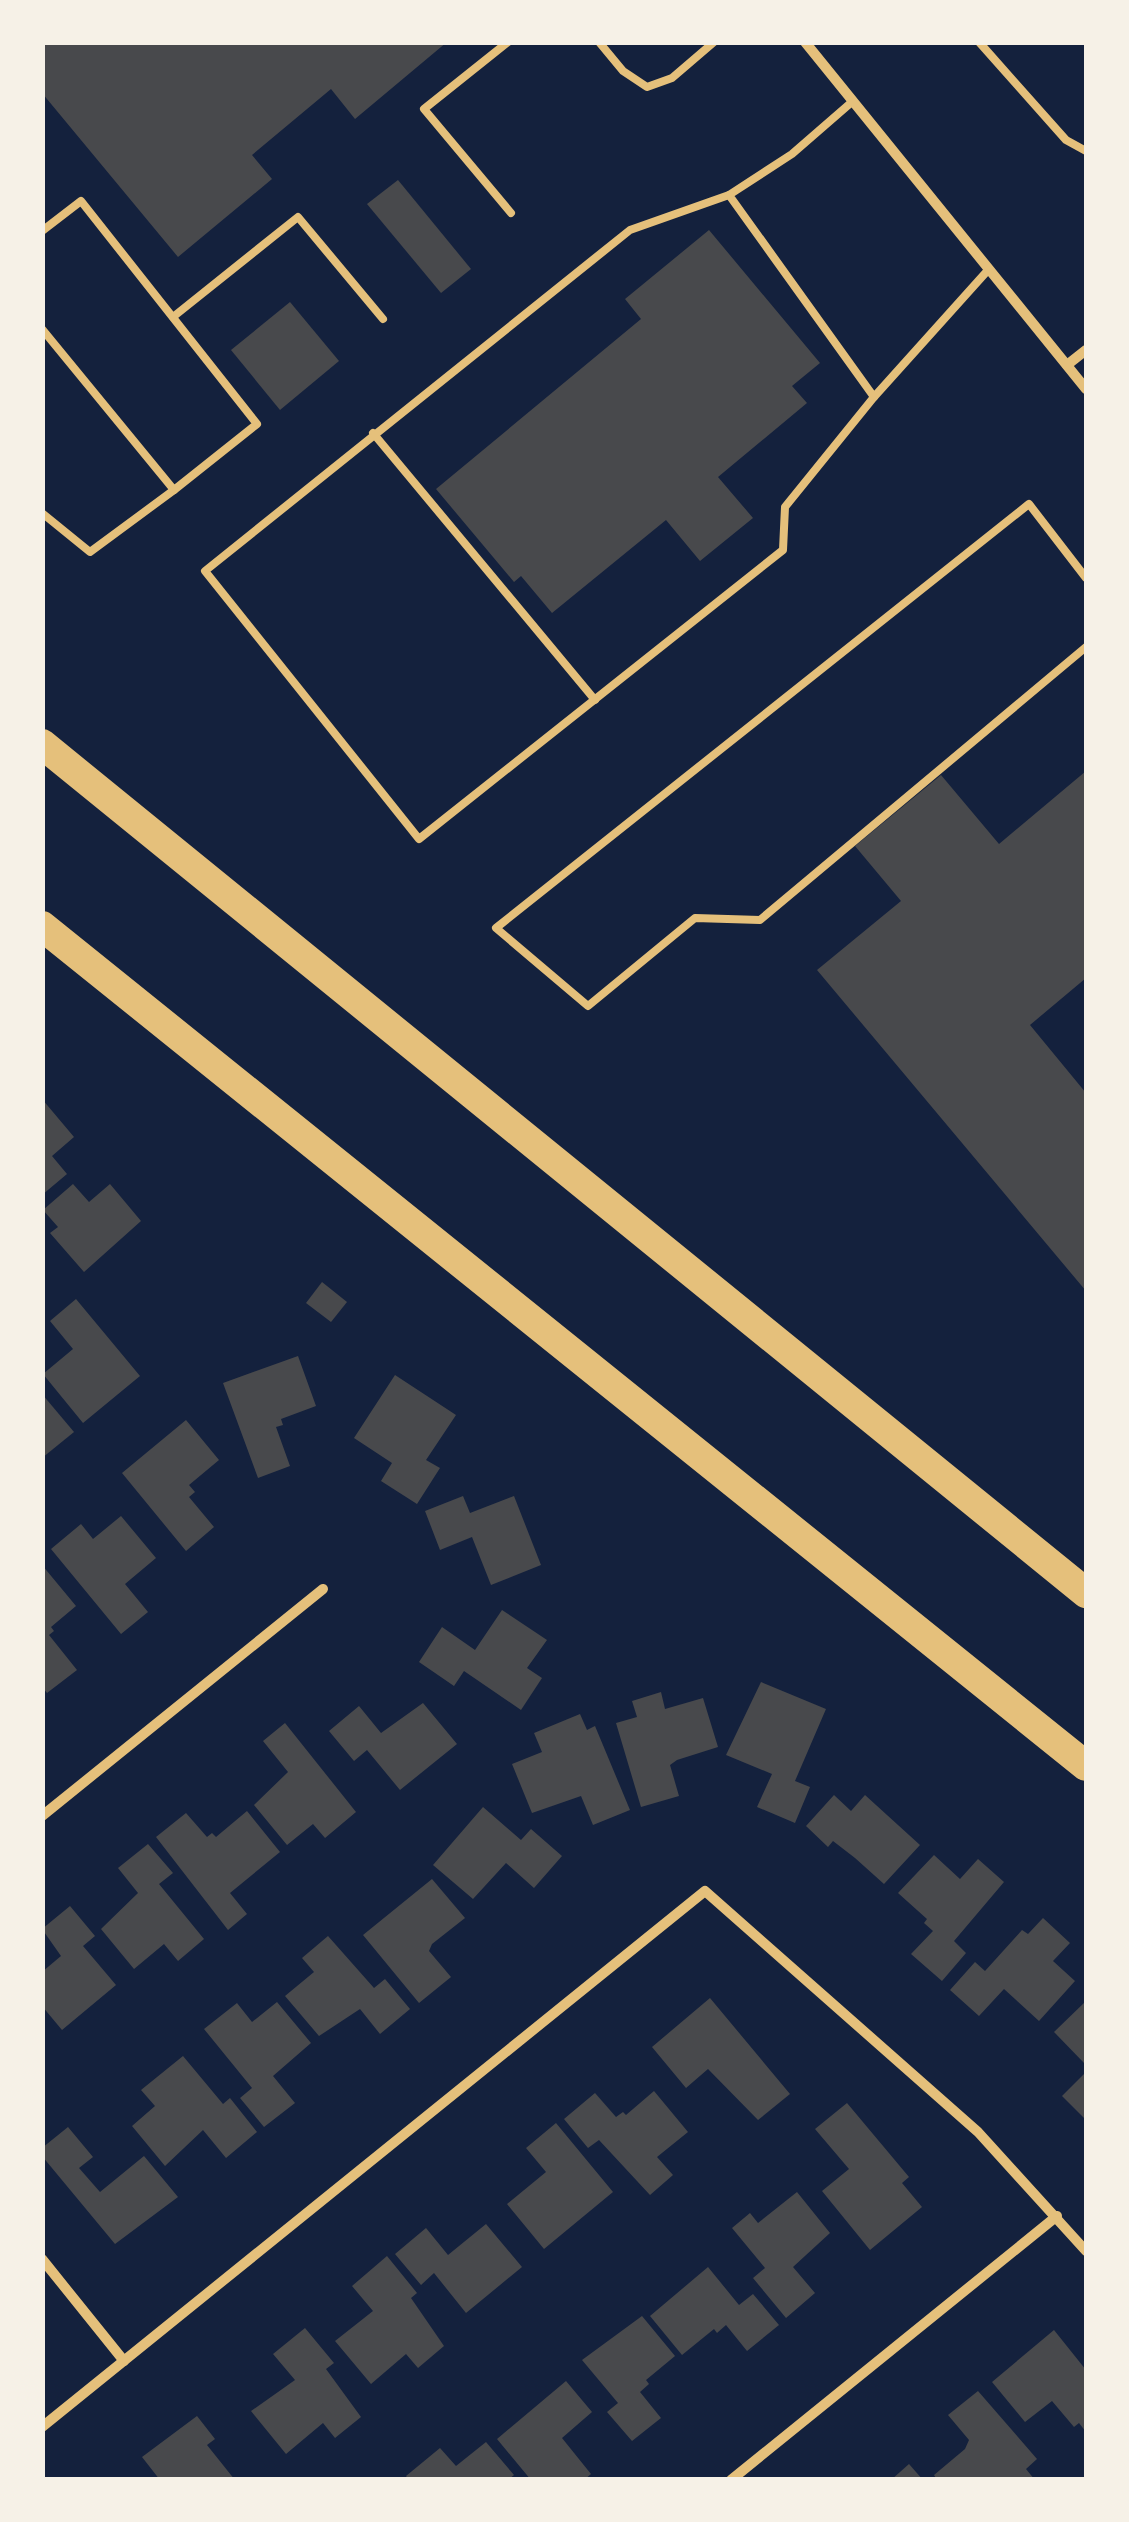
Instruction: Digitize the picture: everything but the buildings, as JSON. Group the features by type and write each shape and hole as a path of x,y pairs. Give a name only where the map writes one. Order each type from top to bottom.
{"highway":[{"path":"42,744 1086,1592"},
{"path":"42,926 1086,1766"}],"street":[{"path":"805,42 1086,389"},
{"path":"1067,365 1086,350"},
{"path":"42,1816 324,1589"},
{"path":"42,2427 705,1890 978,2132 1086,2252"},
{"path":"731,2480 1057,2216"},
{"path":"42,2260 124,2360"}],"lane":[{"path":"508,42 424,109 511,213"},
{"path":"599,42 623,71 647,87 672,78 714,42"},
{"path":"979,42 1066,140 1086,151"},
{"path":"853,102 792,154 729,195 630,230 205,571 419,839 783,550 785,506 874,397 989,269"},
{"path":"729,195 874,397"},
{"path":"42,232 81,201 257,424 90,552 42,513"},
{"path":"173,317 298,217 383,319"},
{"path":"42,329 174,490"},
{"path":"373,433 595,700"},
{"path":"1086,578 1029,504 496,928 588,1006 696,918 760,920 1086,647"}]}
